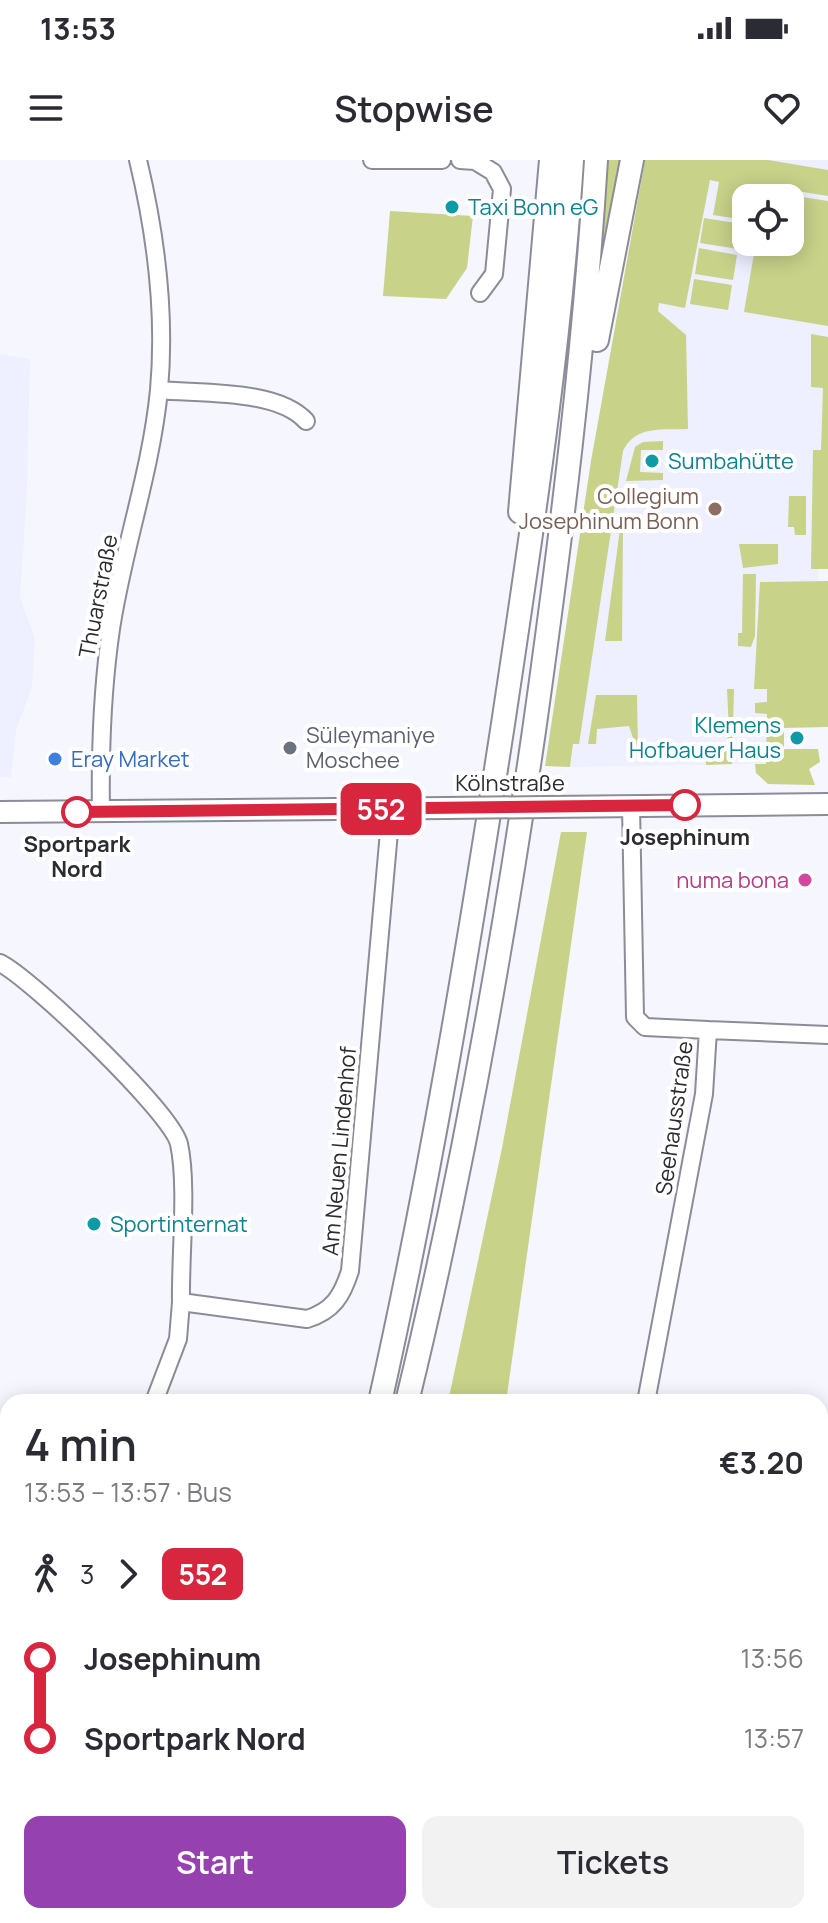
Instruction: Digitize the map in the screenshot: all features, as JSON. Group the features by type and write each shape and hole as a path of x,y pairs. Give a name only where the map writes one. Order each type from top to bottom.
{"highway":[{"path":"503,720 511,586 523,490 548,160"},
{"path":"382,1394 440,1108 503,720 548,410 572,160"},
{"path":"409,1394 482,1059 518,838 572,455 589,290 596,160"},
{"path":"572,455 632,160"}],"main road":[{"name":"Kölnstraße","path":"0,812 828,804"}],"street":[{"name":"Thuarstraße","path":"101,812 101,734 111,627 148,463 159,390 160,298 154,236 138,160"},
{"path":"372,160 442,160"},
{"path":"460,160 475,161 493,172 502,189 494,274 480,293"},
{"path":"159,390 271,400 297,411 306,421"},
{"name":"Seehausstraße","path":"631,806 635,1017 645,1027 708,1030 704,1094 648,1394"},
{"name":"Am Neuen Lindenhof","path":"181,1302 307,1319 333,1306 342,1294 350,1271 359,1198 391,809"},
{"path":"0,963 39,992 154,1107 173,1128 179,1143 181,1302 178,1339 157,1394"},
{"path":"708,1030 828,1035"}],"shaded area":[{"name":"Collegium Josephinum Bonn","path":"668,160 828,160 828,387 823,388 818,582 766,582 784,749 818,749 820,762 809,769 815,785 768,784 756,773 755,764 570,767"},
{"path":"0,354 30,359 27,490 20,597 35,639 32,686 16,731 11,777 0,777"}],"green space":[{"path":"606,160 625,160 602,276 598,274"},
{"path":"645,160 768,160 828,170 828,196 804,192 804,184 732,184 732,218 713,215 719,182 710,180 685,308 659,303 658,311 686,335 688,429 642,433 623,451 579,744 573,744 570,767 545,766 591,461"},
{"path":"804,197 828,201 828,326 744,312 754,256 804,256"},
{"path":"390,211 473,216 467,268 446,299 383,296"},
{"path":"704,218 732,222 732,248 700,243"},
{"path":"699,248 737,256 733,280 695,274"},
{"path":"694,279 732,285 728,310 690,304"},
{"path":"811,334 828,337 828,569 811,569 813,450 821,450 823,388 811,387"},
{"path":"663,441 663,450 641,450 640,472 663,473 663,480 626,481 635,447 643,442"},
{"path":"789,496 806,496 806,535 795,535 794,527 788,527"},
{"path":"620,529 623,530 622,641 605,641"},
{"path":"739,544 778,544 778,564 743,568"},
{"path":"743,574 756,574 755,636 751,647 738,646 738,633 742,633"},
{"path":"828,581 828,727 784,728 784,749 818,749 820,762 809,769 815,785 768,784 756,773 755,764 766,764 767,714 755,713 755,703 767,702 767,689 754,689 760,582"},
{"path":"727,689 734,689 732,764 706,765 706,756 725,752 729,731"},
{"path":"596,695 637,695 638,749 628,749 628,742 633,738 629,726 597,729 596,744 588,744"},
{"path":"561,832 587,832 507,1394 450,1394 502,1148"}],"bus line":[{"name":"552","path":"77,812 685,805"}],"place":[{"name":"Taxi Bonn eG","path":"452,207"},
{"name":"Sumbahütte","path":"652,461"},
{"name":"Collegium Josephinum Bonn","path":"715,509"},
{"name":"Klemens Hofbauer Haus","path":"797,738"},
{"name":"Süleymaniye Moschee","path":"290,748"},
{"name":"Eray Market","path":"55,759"},
{"name":"Josephinum","path":"685,805"},
{"name":"Sportpark Nord","path":"77,812"},
{"name":"numa bona","path":"805,880"},
{"name":"Sportinternat","path":"94,1224"}]}
